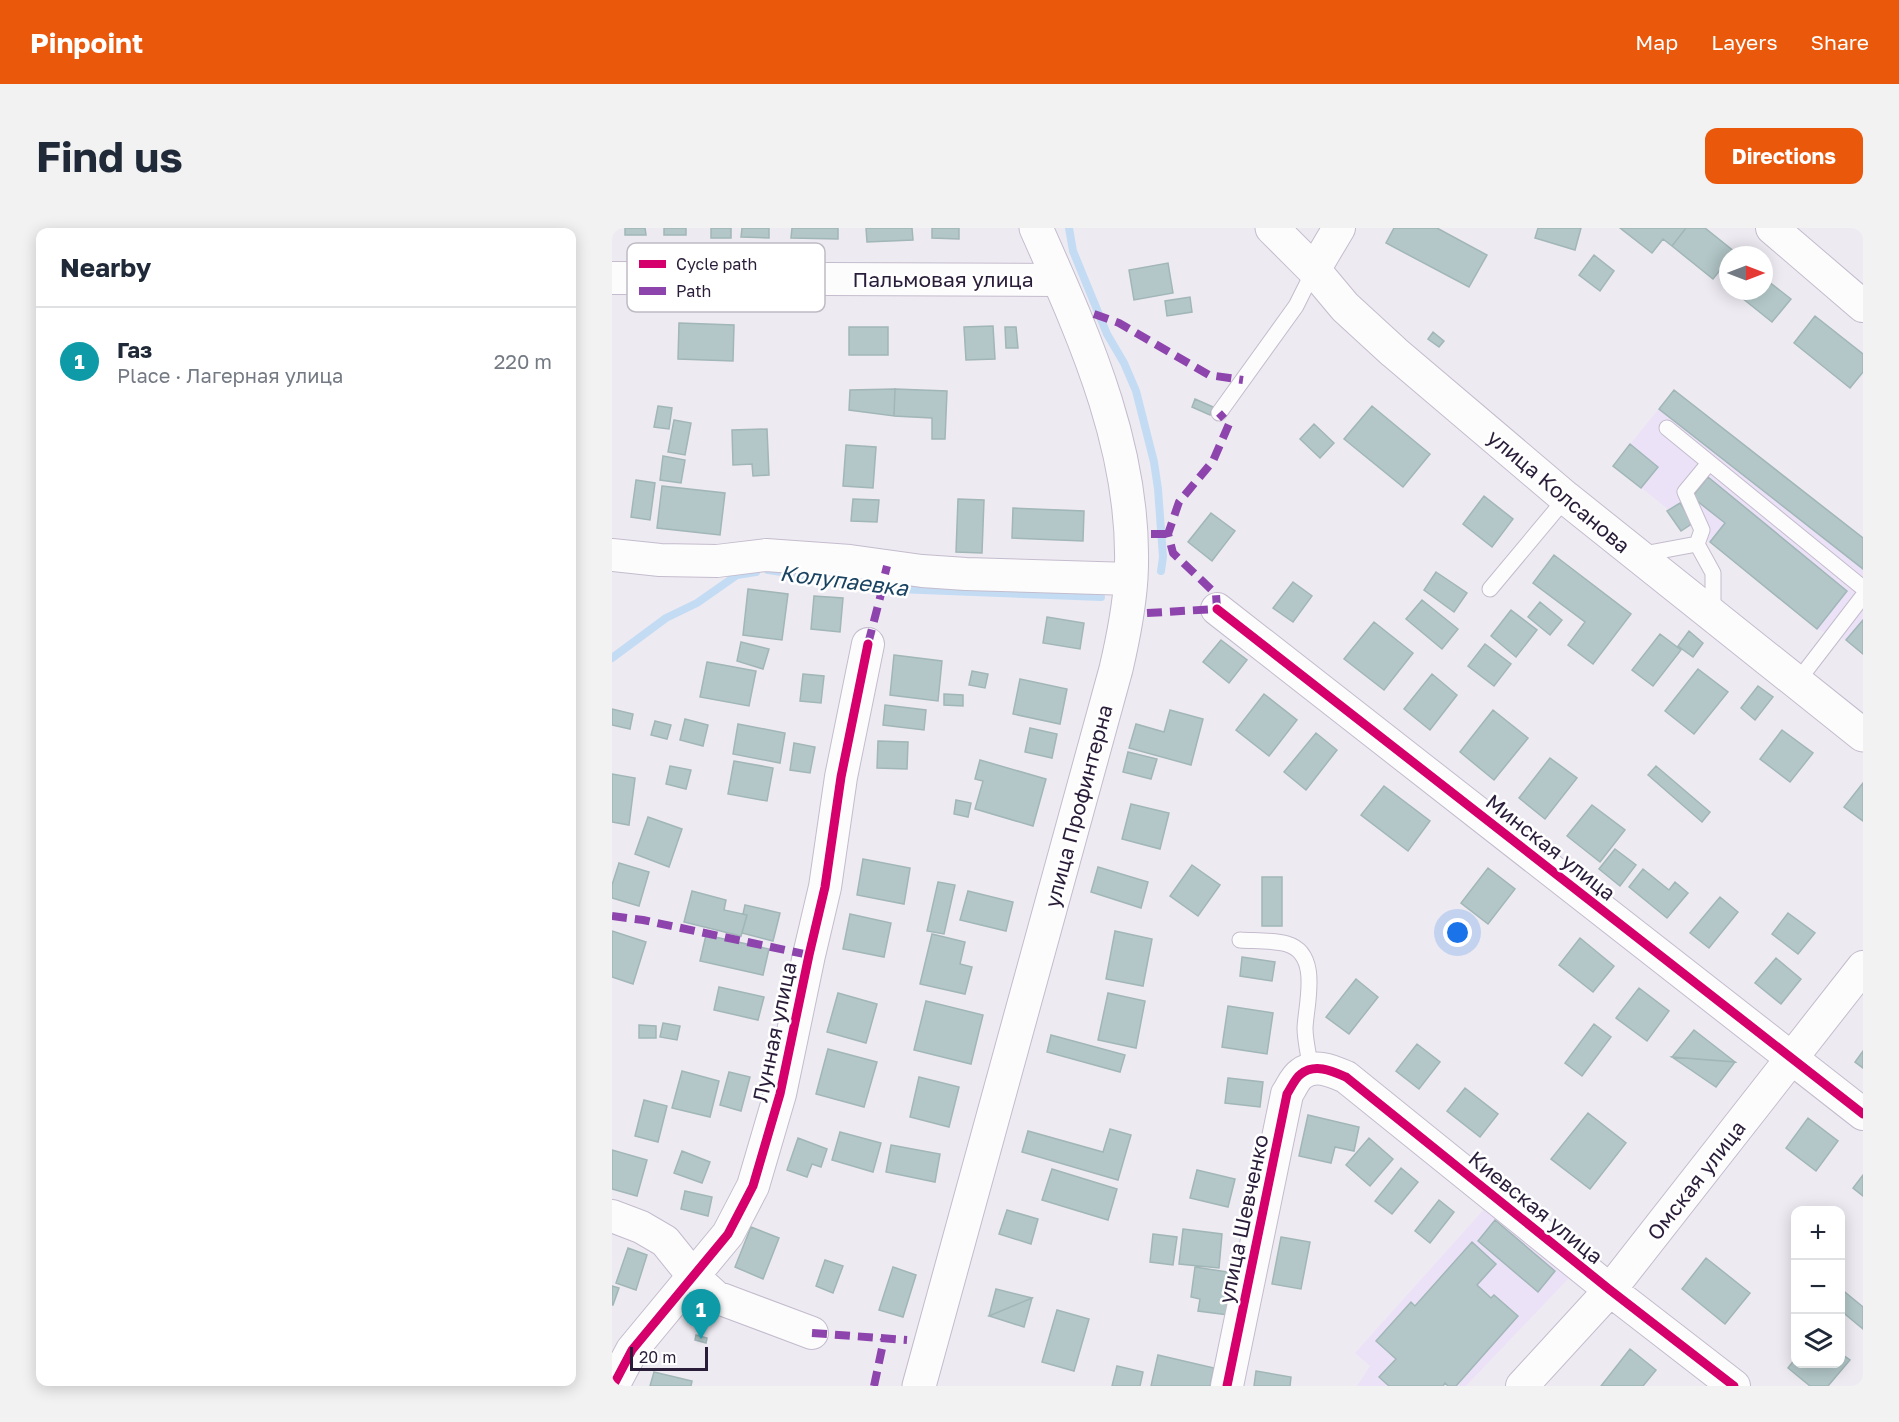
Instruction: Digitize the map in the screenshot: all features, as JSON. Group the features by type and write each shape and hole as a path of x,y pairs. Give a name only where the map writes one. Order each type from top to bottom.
{"main road":[{"name":"улица Профинтерна","path":"919,1386 1116,669 1125,628 1131,579 1131,542 1123,468 1104,397 1059,280 1035,228"},
{"name":"улица Колсанова","path":"1272,228 1314,270 1345,307 1394,352 1566,498 1863,735"}],"street":[{"path":"1314,270 1339,228"},
{"path":"1772,228 1863,306"},
{"name":"Пальмовая улица","path":"612,278 627,278"},
{"name":"Пальмовая улица","path":"825,279 1059,280"},
{"path":"612,555 660,560 717,561 766,555 850,561 922,572 1131,579"},
{"name":"Минская улица","path":"1217,609 1863,1114"},
{"name":"Лунная улица","path":"613,1386 632,1350 728,1234 753,1186 780,1094 825,886 841,777 868,644"},
{"name":"Омская улица","path":"1522,1386 1610,1290 1863,967"},
{"name":"Киевская улица","path":"1311,1070 1328,1069 1346,1077 1610,1290 1734,1386"},
{"name":"улица Шевченко","path":"1227,1386 1287,1094 1300,1074 1311,1070"},
{"path":"612,1216 641,1227 665,1241 694,1277 716,1297 812,1334"}],"lane":[{"path":"1219,413 1296,306 1314,270"},
{"path":"1667,429 1863,588"},
{"path":"1709,463 1684,492 1702,530 1697,544 1713,573 1713,617"},
{"path":"1490,590 1566,498"},
{"path":"1636,555 1697,544"},
{"path":"1797,682 1863,596"},
{"path":"1240,940 1288,944 1300,952 1306,964 1310,982 1305,1030 1311,1070"}],"shaded area":[{"path":"1674,390 1863,538 1863,654 1846,640 1817,629 1613,465"},
{"path":"1485,1208 1570,1277 1466,1386 1357,1386 1370,1366 1355,1353"}],"building":[{"path":"625,228 645,228 646,235 625,235"},
{"path":"664,228 686,228 686,235 664,235"},
{"path":"711,228 731,228 731,238 711,238"},
{"path":"742,228 769,228 769,238 741,237"},
{"path":"792,228 838,228 838,239 791,238"},
{"path":"866,228 912,228 913,240 867,242"},
{"path":"932,228 959,228 959,239 932,238"},
{"path":"1394,228 1437,228 1487,255 1469,287 1386,243"},
{"path":"1538,228 1581,228 1575,250 1535,238"},
{"path":"1620,228 1686,228 1672,246 1663,239 1652,253"},
{"path":"1686,228 1705,228 1728,246 1719,246 1719,271 1713,279 1672,246"},
{"path":"1594,255 1614,271 1600,291 1579,275"},
{"path":"1168,263 1173,293 1134,300 1129,270"},
{"path":"1773,285 1791,299 1772,322 1744,300 1773,300"},
{"path":"1190,297 1192,312 1167,316 1165,301"},
{"path":"1815,316 1863,354 1863,372 1850,388 1794,343"},
{"path":"679,323 734,325 733,361 678,359"},
{"path":"993,326 995,359 966,360 964,327"},
{"path":"849,327 888,327 888,355 849,355"},
{"path":"1005,327 1016,327 1018,348 1006,348"},
{"path":"1433,332 1444,341 1439,347 1428,339"},
{"path":"895,389 894,416 849,410 850,390"},
{"path":"895,389 947,391 945,439 932,439 932,418 894,416"},
{"path":"1674,390 1863,538 1863,569 1659,409"},
{"path":"1195,399 1213,407 1210,415 1192,407"},
{"path":"658,406 672,408 669,429 654,427"},
{"path":"1372,406 1430,454 1403,487 1344,439"},
{"path":"674,420 691,423 685,455 668,452"},
{"path":"1314,424 1334,443 1320,458 1300,439"},
{"path":"767,429 769,475 753,476 752,464 733,465 732,430"},
{"path":"1630,444 1658,467 1641,488 1613,466"},
{"path":"846,445 876,447 873,488 843,486"},
{"path":"663,456 685,460 681,483 660,480"},
{"path":"1708,477 1847,591 1817,629 1710,542 1725,523 1692,497"},
{"path":"636,480 655,483 650,520 631,517"},
{"path":"662,486 725,493 720,535 657,528"},
{"path":"1484,496 1513,519 1492,547 1463,524"},
{"path":"853,499 879,500 877,522 851,521"},
{"path":"958,499 984,500 982,553 956,552"},
{"path":"1680,503 1693,523 1681,531 1667,511"},
{"path":"1013,508 1084,511 1083,541 1012,538"},
{"path":"1211,513 1235,531 1212,561 1188,542"},
{"path":"1554,555 1631,614 1593,664 1568,645 1585,622 1533,583"},
{"path":"1436,572 1467,593 1454,612 1424,590"},
{"path":"1293,582 1312,596 1293,622 1273,608"},
{"path":"748,589 788,594 782,640 743,635"},
{"path":"814,596 843,598 840,632 811,629"},
{"path":"1422,600 1458,629 1442,649 1406,619"},
{"path":"1540,602 1562,620 1550,635 1528,617"},
{"path":"1511,610 1537,630 1516,657 1491,636"},
{"path":"1047,617 1084,623 1080,649 1043,643"},
{"path":"1863,620 1863,654 1846,640"},
{"path":"1374,622 1413,653 1384,690 1344,659"},
{"path":"1689,631 1703,643 1693,657 1678,646"},
{"path":"1660,634 1681,650 1653,686 1632,670"},
{"path":"1221,640 1247,660 1229,683 1203,662"},
{"path":"741,642 769,649 763,669 737,661"},
{"path":"1485,644 1511,664 1494,686 1468,666"},
{"path":"894,655 942,661 938,701 890,695"},
{"path":"707,662 756,671 749,706 700,697"},
{"path":"1698,669 1728,692 1694,734 1665,711"},
{"path":"972,671 988,674 985,688 969,685"},
{"path":"803,674 824,676 821,703 800,701"},
{"path":"1432,674 1457,695 1430,730 1404,709"},
{"path":"1020,679 1067,689 1060,724 1013,714"},
{"path":"1758,686 1773,697 1755,720 1741,708"},
{"path":"944,694 963,695 963,706 944,705"},
{"path":"1264,694 1297,720 1269,756 1236,730"},
{"path":"885,705 926,710 924,730 883,725"},
{"path":"612,709 633,714 630,729 612,725"},
{"path":"1170,710 1203,719 1191,765 1129,748 1136,724 1164,732"},
{"path":"1493,710 1528,738 1494,780 1460,752"},
{"path":"685,719 708,725 703,746 680,740"},
{"path":"655,721 671,725 667,739 651,735"},
{"path":"738,724 785,733 780,763 733,754"},
{"path":"1030,728 1057,734 1052,758 1025,752"},
{"path":"1782,730 1813,753 1790,782 1760,759"},
{"path":"1316,733 1337,750 1306,790 1284,772"},
{"path":"878,741 908,742 907,769 877,768"},
{"path":"794,743 815,747 810,773 790,770"},
{"path":"1128,752 1157,759 1151,779 1123,772"},
{"path":"1550,758 1577,778 1545,819 1519,798"},
{"path":"980,760 1046,779 1033,826 975,809 983,781 975,779"},
{"path":"734,761 773,768 767,801 728,794"},
{"path":"670,766 691,770 686,789 666,784"},
{"path":"1656,766 1710,812 1702,822 1648,775"},
{"path":"612,774 635,778 629,825 612,822"},
{"path":"1863,783 1863,821 1844,807"},
{"path":"1384,786 1430,821 1408,851 1361,815"},
{"path":"956,800 971,803 968,817 954,814"},
{"path":"1131,804 1169,813 1160,849 1122,839"},
{"path":"1592,805 1625,830 1600,862 1567,836"},
{"path":"648,817 682,829 669,867 635,854"},
{"path":"1615,849 1636,865 1620,886 1599,869"},
{"path":"863,859 910,868 904,904 857,895"},
{"path":"619,863 649,872 639,906 612,898 612,885"},
{"path":"1192,865 1220,885 1198,916 1170,896"},
{"path":"1098,867 1148,882 1141,908 1091,892"},
{"path":"1488,868 1515,889 1488,924 1461,903"},
{"path":"1643,869 1669,890 1675,882 1688,893 1667,918 1629,887"},
{"path":"1262,877 1282,877 1282,926 1262,926"},
{"path":"938,882 955,885 944,934 927,931"},
{"path":"692,891 726,900 724,910 747,915 741,936 684,922"},
{"path":"968,891 1013,902 1006,931 960,920"},
{"path":"1720,897 1738,912 1709,948 1690,933"},
{"path":"745,905 780,913 773,941 742,933 747,915 743,914"},
{"path":"1788,913 1815,933 1798,954 1772,934"},
{"path":"850,914 891,923 884,957 843,949"},
{"path":"612,931 646,942 633,984 612,977"},
{"path":"1115,931 1152,939 1143,986 1106,979"},
{"path":"932,934 965,942 960,964 972,967 965,994 920,984"},
{"path":"706,935 769,949 763,975 700,961"},
{"path":"1580,938 1614,966 1593,992 1559,965"},
{"path":"1242,957 1275,962 1272,981 1240,976"},
{"path":"1776,958 1801,979 1781,1004 1755,983"},
{"path":"1356,979 1378,997 1349,1034 1326,1017"},
{"path":"719,987 764,997 758,1020 714,1010"},
{"path":"1639,988 1669,1011 1647,1041 1616,1018"},
{"path":"838,993 877,1004 866,1043 827,1032"},
{"path":"1108,993 1145,1001 1136,1048 1098,1040"},
{"path":"926,1001 983,1015 971,1064 914,1050"},
{"path":"1228,1006 1273,1013 1267,1054 1222,1047"},
{"path":"663,1023 680,1026 677,1040 660,1037"},
{"path":"1594,1024 1611,1037 1582,1076 1565,1063"},
{"path":"639,1025 656,1026 656,1038 639,1038"},
{"path":"1694,1030 1735,1062 1672,1057"},
{"path":"1051,1035 1125,1055 1120,1072 1047,1052"},
{"path":"1417,1044 1440,1062 1419,1089 1396,1071"},
{"path":"828,1049 877,1062 864,1107 816,1094"},
{"path":"1863,1051 1863,1068 1855,1062"},
{"path":"1672,1057 1735,1062 1716,1087"},
{"path":"682,1071 719,1081 710,1117 672,1108"},
{"path":"729,1072 750,1077 741,1111 720,1105"},
{"path":"919,1077 959,1087 949,1127 910,1117"},
{"path":"1228,1078 1263,1082 1260,1107 1225,1103"},
{"path":"1465,1088 1498,1114 1480,1137 1447,1111"},
{"path":"644,1100 667,1106 658,1142 635,1136"},
{"path":"1588,1113 1626,1143 1590,1189 1551,1159"},
{"path":"1308,1115 1359,1127 1354,1151 1335,1147 1331,1163 1299,1156"},
{"path":"1808,1118 1838,1141 1816,1171 1786,1148"},
{"path":"1110,1129 1131,1135 1118,1180 1022,1152 1028,1131 1103,1152"},
{"path":"840,1132 881,1143 873,1172 832,1160"},
{"path":"798,1138 827,1149 821,1167 812,1164 807,1177 787,1170"},
{"path":"1369,1138 1393,1159 1370,1186 1346,1165"},
{"path":"891,1145 940,1154 935,1182 886,1172"},
{"path":"612,1150 647,1160 637,1196 612,1189"},
{"path":"682,1151 710,1162 702,1183 674,1173"},
{"path":"1401,1168 1418,1182 1392,1214 1375,1201"},
{"path":"1052,1169 1117,1189 1108,1220 1042,1200"},
{"path":"1197,1170 1235,1179 1228,1207 1190,1198"},
{"path":"1863,1175 1863,1196 1853,1188"},
{"path":"685,1191 712,1197 708,1216 681,1209"},
{"path":"1439,1200 1454,1212 1430,1243 1415,1231"},
{"path":"1007,1210 1038,1219 1031,1244 999,1234"},
{"path":"1495,1220 1555,1271 1538,1292 1478,1241"},
{"path":"751,1227 779,1238 763,1279 735,1267"},
{"path":"1183,1229 1222,1234 1219,1268 1179,1264"},
{"path":"1153,1234 1177,1237 1173,1265 1150,1262"},
{"path":"1281,1237 1310,1242 1301,1289 1272,1284"},
{"path":"1472,1242 1496,1264 1477,1285 1491,1298 1494,1295 1518,1316 1456,1386 1448,1386 1445,1383 1443,1386 1389,1386 1379,1377 1396,1359 1376,1341 1411,1302 1415,1306"},
{"path":"628,1248 647,1255 636,1290 616,1283"},
{"path":"1706,1258 1750,1293 1725,1324 1682,1289"},
{"path":"825,1260 843,1266 833,1293 816,1286"},
{"path":"893,1267 916,1275 903,1317 879,1310"},
{"path":"1195,1267 1234,1273 1228,1315 1198,1311 1200,1299 1191,1297"},
{"path":"612,1286 619,1288 613,1305 612,1305"},
{"path":"996,1289 1032,1298 989,1316"},
{"path":"1845,1292 1863,1307 1863,1329 1845,1314"},
{"path":"1032,1298 1024,1327 989,1316"},
{"path":"1057,1310 1089,1319 1074,1371 1042,1362"},
{"path":"696,1335 707,1338 706,1343 695,1340"},
{"path":"1630,1349 1656,1370 1643,1386 1601,1386"},
{"path":"1158,1355 1214,1368 1210,1386 1151,1386"},
{"path":"1845,1356 1850,1360 1845,1366"},
{"path":"1791,1364 1791,1368 1843,1368 1828,1386 1810,1386 1788,1368"},
{"path":"1117,1366 1143,1372 1140,1386 1112,1386"},
{"path":"1256,1371 1291,1377 1290,1386 1254,1386"},
{"path":"654,1372 692,1381 691,1386 650,1386"}],"waterway":[{"name":"Колупаевка","path":"1069,228 1073,251 1107,334 1124,363 1136,391 1154,462 1158,489 1163,557 1161,571"},
{"name":"Колупаевка","path":"768,570 897,589 1101,597"},
{"name":"Колупаевка","path":"612,658 666,618 697,603 737,575 756,572"}],"marked path":[{"path":"1094,314 1119,323 1209,375 1243,380"},
{"path":"1147,613 1217,609 1216,594 1173,553 1168,534 1179,502 1213,461 1229,424 1219,413"},
{"path":"1151,534 1168,534"},
{"path":"885,574 887,566"},
{"path":"868,644 881,594"},
{"path":"612,916 643,920 809,955"},
{"path":"812,1333 907,1340"},
{"path":"874,1386 884,1339"}],"cycle path":[{"path":"1217,609 1863,1114"},
{"path":"613,1386 632,1350 728,1234 753,1186 780,1094 825,887 841,777 868,644"},
{"path":"1227,1386 1287,1094 1299,1076 1312,1069 1329,1071 1346,1077 1610,1290 1734,1386"}],"place":[{"name":"Газ","path":"701,1339"}]}
